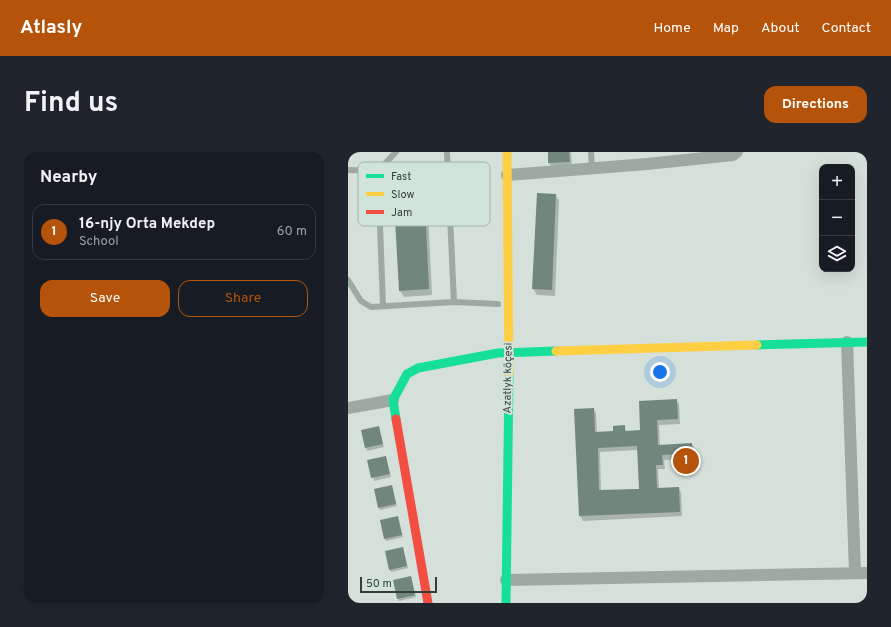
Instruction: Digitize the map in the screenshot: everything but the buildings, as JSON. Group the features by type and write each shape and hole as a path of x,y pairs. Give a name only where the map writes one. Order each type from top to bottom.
{"street":[{"name":"Azatlyk köçesi","path":"506,603 509,354 507,152"},
{"path":"508,175 592,169 676,156 733,155 737,152"},
{"path":"847,342 855,573"},
{"path":"428,603 393,400 407,374 418,368 498,354 867,342"},
{"path":"348,408 393,400"},
{"path":"498,533 498,603"},
{"path":"506,580 867,573"}],"lane":[{"path":"387,162 396,152"},
{"path":"447,152 447,162"},
{"path":"591,152 592,169"},
{"path":"348,170 358,170"},
{"path":"380,226 383,306"},
{"path":"450,226 454,302"},
{"path":"348,280 361,301 371,307 454,302 498,304"}],"traffic: fast":[{"path":"757,345 867,342"},
{"path":"396,419 393,400 407,374 418,368 498,353 556,351"},
{"path":"506,603 509,374"}],"traffic: slow":[{"path":"507,152 509,374"},
{"path":"556,351 757,345"}],"traffic: jam":[{"path":"396,419 428,603"}],"place":[{"name":"16-njy Orta Mekdep","path":"686,461"}]}
